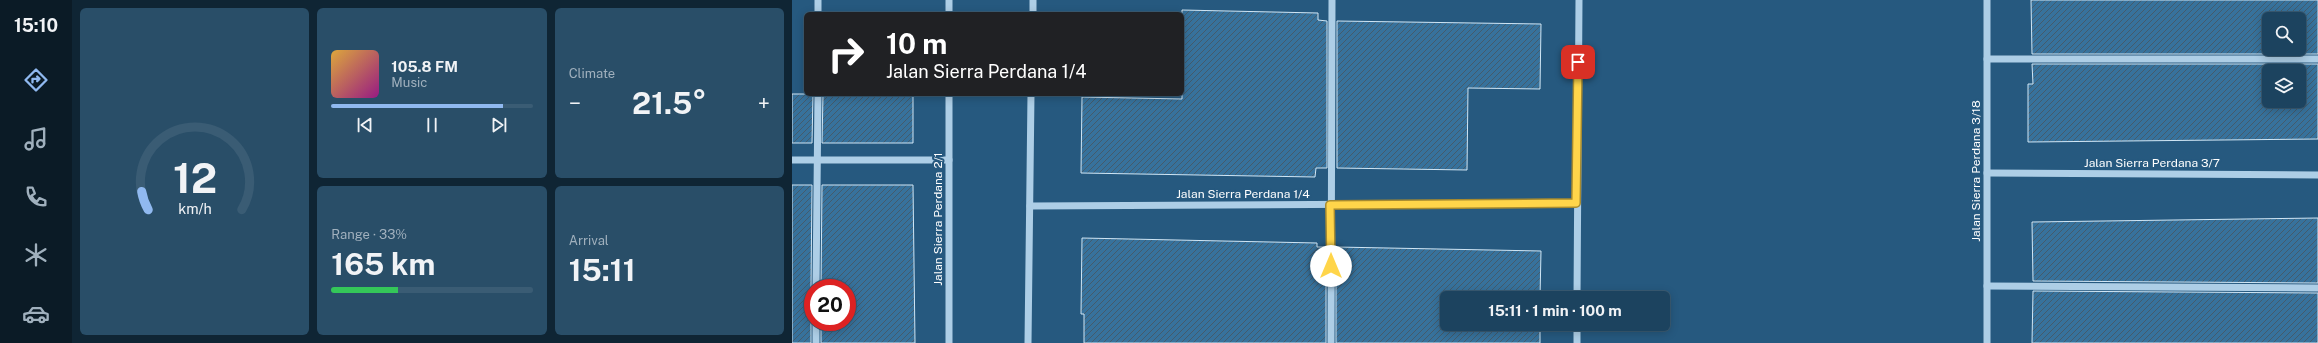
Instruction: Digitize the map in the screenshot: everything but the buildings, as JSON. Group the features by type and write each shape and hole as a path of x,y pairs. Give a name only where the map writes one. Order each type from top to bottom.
{"street":[{"path":"818,0 818,12"},
{"path":"949,0 949,12"},
{"path":"1032,12 1033,0"},
{"path":"1331,343 1330,205 1332,0"},
{"path":"1577,291 1576,203 1579,0"},
{"name":"Jalan Sierra Perdana 3/18","path":"1987,0 1987,343"},
{"path":"1987,59 2318,59"},
{"path":"816,279 818,96"},
{"name":"Jalan Sierra Perdana 2/1","path":"949,96 950,343"},
{"path":"1028,343 1031,96"},
{"path":"792,160 949,160"},
{"name":"Jalan Sierra Perdana 3/7","path":"1987,173 2318,174"},
{"name":"Jalan Sierra Perdana 1/4","path":"1030,206 1576,203"},
{"path":"1987,286 2318,288"},
{"path":"816,331 816,343"},
{"path":"1577,331 1577,343"}],"route":[{"path":"1331,266 1330,205 1576,203 1578,62"}]}
